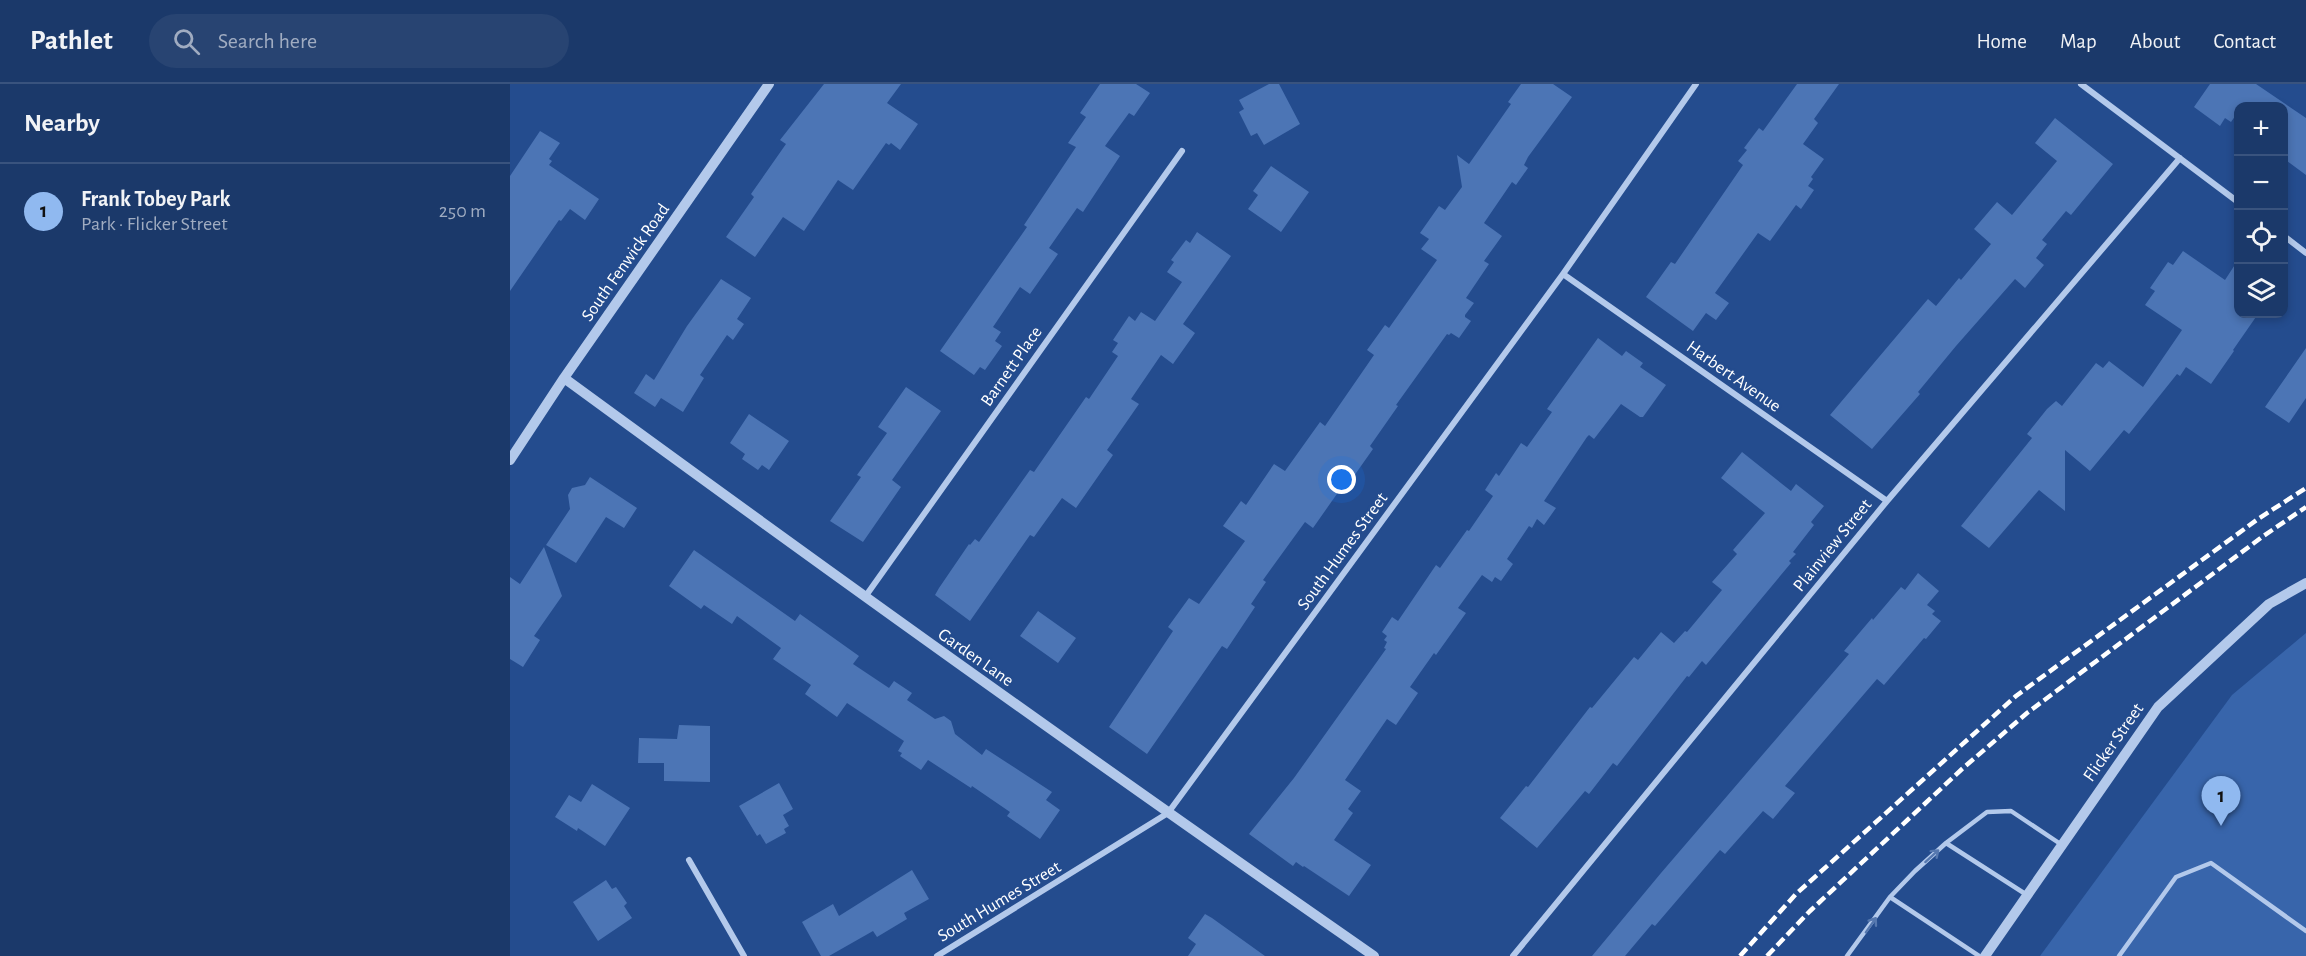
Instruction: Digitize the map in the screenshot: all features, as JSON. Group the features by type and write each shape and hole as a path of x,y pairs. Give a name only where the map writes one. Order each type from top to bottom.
{"street":[{"name":"South Fenwick Road","path":"510,460 564,378 769,84"},
{"name":"South Humes Street","path":"937,956 1168,813 1563,274 1696,84"},
{"path":"2081,84 2234,199"},
{"name":"Barnett Place","path":"864,598 1182,151"},
{"name":"Plainview Street","path":"1513,956 1887,501 2180,158"},
{"path":"2288,240 2306,253"},
{"name":"Harbert Avenue","path":"1563,274 1887,501"},
{"name":"Garden Lane","path":"564,378 864,598 1374,956"},
{"name":"Flicker Street","path":"1985,956 2158,707 2269,604 2306,583"},
{"path":"689,860 744,956"}],"lane":[{"path":"1857,956 1849,954 1890,897 1946,843 1987,812 2011,811 2062,845"},
{"path":"1946,843 2027,895"},
{"path":"2119,956 2176,877 2211,863 2306,931"},
{"path":"1890,897 1979,956"}],"shaded area":[{"path":"2306,633 2306,956 2040,956 2232,695"}],"building":[{"path":"824,84 901,84 887,103 918,124 900,150 891,143 889,145 886,143 853,190 838,180 804,231 783,217 755,257 726,237 754,197 751,194 786,144 780,140"},
{"path":"1100,84 1136,84 1150,93 1134,116 1129,113 1105,146 1120,156 1083,212 1077,208 1049,248 1058,254 1030,294 1020,287 993,327 1001,332 995,341 1002,346 985,370 980,367 974,375 940,351 1027,227 1024,225 1076,147 1068,143 1086,117 1080,113"},
{"path":"1269,84 1279,84 1300,124 1264,145 1257,133 1251,136 1239,112 1244,109 1239,100"},
{"path":"1521,84 1553,84 1572,97 1528,157 1524,165 1528,168 1516,185 1512,182 1484,223 1502,236 1484,261 1489,264 1466,298 1474,303 1465,315 1471,321 1459,338 1451,333 1447,334 1396,405 1398,406 1370,446 1373,449 1349,483 1346,481 1313,528 1305,522 1263,580 1266,582 1251,604 1255,607 1227,649 1222,646 1147,754 1109,727 1173,631 1168,627 1189,598 1199,604 1245,541 1223,526 1241,501 1246,505 1274,464 1285,471 1320,422 1325,426 1374,355 1367,350 1385,325 1389,328 1437,260 1421,249 1429,239 1420,233 1439,206 1445,210 1462,187 1457,155 1469,164 1511,104 1508,102"},
{"path":"1797,84 1839,84 1814,119 1818,123 1803,144 1824,159 1811,177 1813,179 1808,186 1814,190 1801,209 1796,205 1770,241 1758,233 1715,293 1729,303 1716,320 1706,313 1693,331 1646,297 1671,262 1675,264 1743,165 1738,161 1747,150 1744,148 1759,128 1763,131"},
{"path":"2210,84 2256,84 2282,102 2234,102 2234,118 2231,122 2225,118 2220,126 2194,107"},
{"path":"2288,106 2306,118 2306,175 2288,162"},
{"path":"2055,118 2113,164 2071,215 2066,211 2042,240 2047,244 2036,258 2044,265 2025,288 2015,279 1956,346 1918,392 1920,394 1872,449 1830,415 1928,299 1936,306 1991,244 1974,229 1997,202 2012,215 2057,161 2035,143"},
{"path":"540,131 560,143 549,159 552,161 549,165 599,199 585,220 570,209 561,221 559,220 510,291 510,176"},
{"path":"1271,166 1309,192 1281,232 1248,209 1258,195 1253,191"},
{"path":"1197,232 1231,256 1183,324 1195,333 1173,364 1161,355 1131,399 1139,404 1107,450 1113,455 1076,508 1062,498 1034,537 1030,535 970,621 935,595 939,588 969,544 975,539 979,542 1030,470 1034,472 1086,397 1089,399 1118,356 1112,352 1118,343 1113,340 1129,316 1135,321 1141,312 1155,321 1182,282 1167,272 1174,262 1171,260 1186,240 1190,243"},
{"path":"2183,251 2225,280 2234,266 2234,318 2255,318 2234,351 2211,384 2186,367 2180,376 2177,374 2129,434 2124,430 2090,471 2065,450 2065,511 2039,490 1989,548 1961,526 2032,438 2027,434 2047,409 2056,401 2062,406 2096,363 2103,368 2109,361 2143,387 2182,330 2145,305 2155,291 2150,288 2168,262 2173,265"},
{"path":"721,279 751,298 737,319 744,324 733,340 727,335 700,375 704,378 683,412 661,398 655,407 634,393 646,374 654,380 687,326"},
{"path":"1598,338 1622,356 1626,351 1643,363 1640,367 1666,385 1643,417 1621,404 1594,439 1589,435 1587,437 1544,501 1556,508 1544,525 1537,519 1532,528 1529,526 1507,559 1513,564 1501,581 1495,577 1492,582 1482,575 1458,608 1466,613 1410,687 1418,693 1396,725 1387,719 1345,780 1361,791 1348,809 1353,813 1334,840 1371,865 1349,896 1304,866 1296,862 1293,866 1249,834 1294,778 1386,649 1384,648 1387,642 1384,640 1387,636 1382,632 1392,617 1398,621 1436,565 1440,568 1467,530 1469,531 1493,496 1485,490 1496,473 1499,476 1521,443 1527,447 1552,412 1547,409"},
{"path":"2306,348 2306,398 2289,423 2265,407"},
{"path":"906,387 941,411 892,480 901,487 863,542 830,521 861,477 857,475 887,433 878,427"},
{"path":"749,414 789,441 769,470 762,465 758,470 742,459 745,454 730,443"},
{"path":"1742,452 1791,491 1796,484 1824,506 1811,522 1814,525 1793,552 1796,554 1789,561 1791,563 1706,665 1702,661 1689,677 1687,676 1617,766 1613,763 1589,794 1585,791 1537,848 1500,818 1526,786 1528,787 1590,707 1592,708 1634,657 1638,660 1661,632 1674,643 1685,631 1687,632 1722,590 1712,582 1737,554 1733,550 1765,513 1721,478"},
{"path":"590,477 637,508 624,528 606,517 576,563 546,545 570,509 568,495 572,488 585,485"},
{"path":"544,547 562,596 534,636 540,640 523,667 510,659 510,577 520,584"},
{"path":"694,550 795,621 800,614 859,656 853,664 889,688 894,681 912,693 907,700 935,719 944,716 951,721 955,734 982,755 986,749 1052,792 1046,800 1060,810 1040,839 1007,816 1010,812 972,786 971,788 928,760 921,770 900,756 902,753 898,751 904,741 847,703 837,717 805,694 811,685 773,659 781,648 737,616 732,624 704,605 701,609 669,586"},
{"path":"1918,573 1939,591 1927,605 1935,611 1932,614 1941,621 1884,685 1877,679 1785,786 1795,793 1773,819 1763,811 1725,854 1720,850 1655,926 1652,924 1625,956 1592,956 1849,654 1844,651 1872,618 1873,620 1901,587 1905,590"},
{"path":"1038,611 1076,638 1058,663 1020,636"},
{"path":"679,725 710,726 710,782 664,781 664,763 638,763 639,738 677,739"},
{"path":"779,783 793,809 783,815 789,826 784,829 786,833 766,844 760,834 757,836 739,806"},
{"path":"592,784 630,808 605,846 578,828 577,831 555,817 569,795 581,802"},
{"path":"912,870 929,899 904,913 907,919 877,937 873,931 829,956 821,956 802,922 833,904 839,916"},
{"path":"606,880 612,889 616,887 627,903 624,906 632,918 598,941 573,902"},
{"path":"1205,914 1265,956 1188,956 1196,944 1188,938"}],"railway":[{"path":"1740,956 1796,894 2016,696 2258,519 2306,488"},
{"path":"1767,956 1810,911 1962,769 2027,713 2262,537 2306,507"}],"place":[{"name":"Frank Tobey Park","path":"2221,826"}]}
